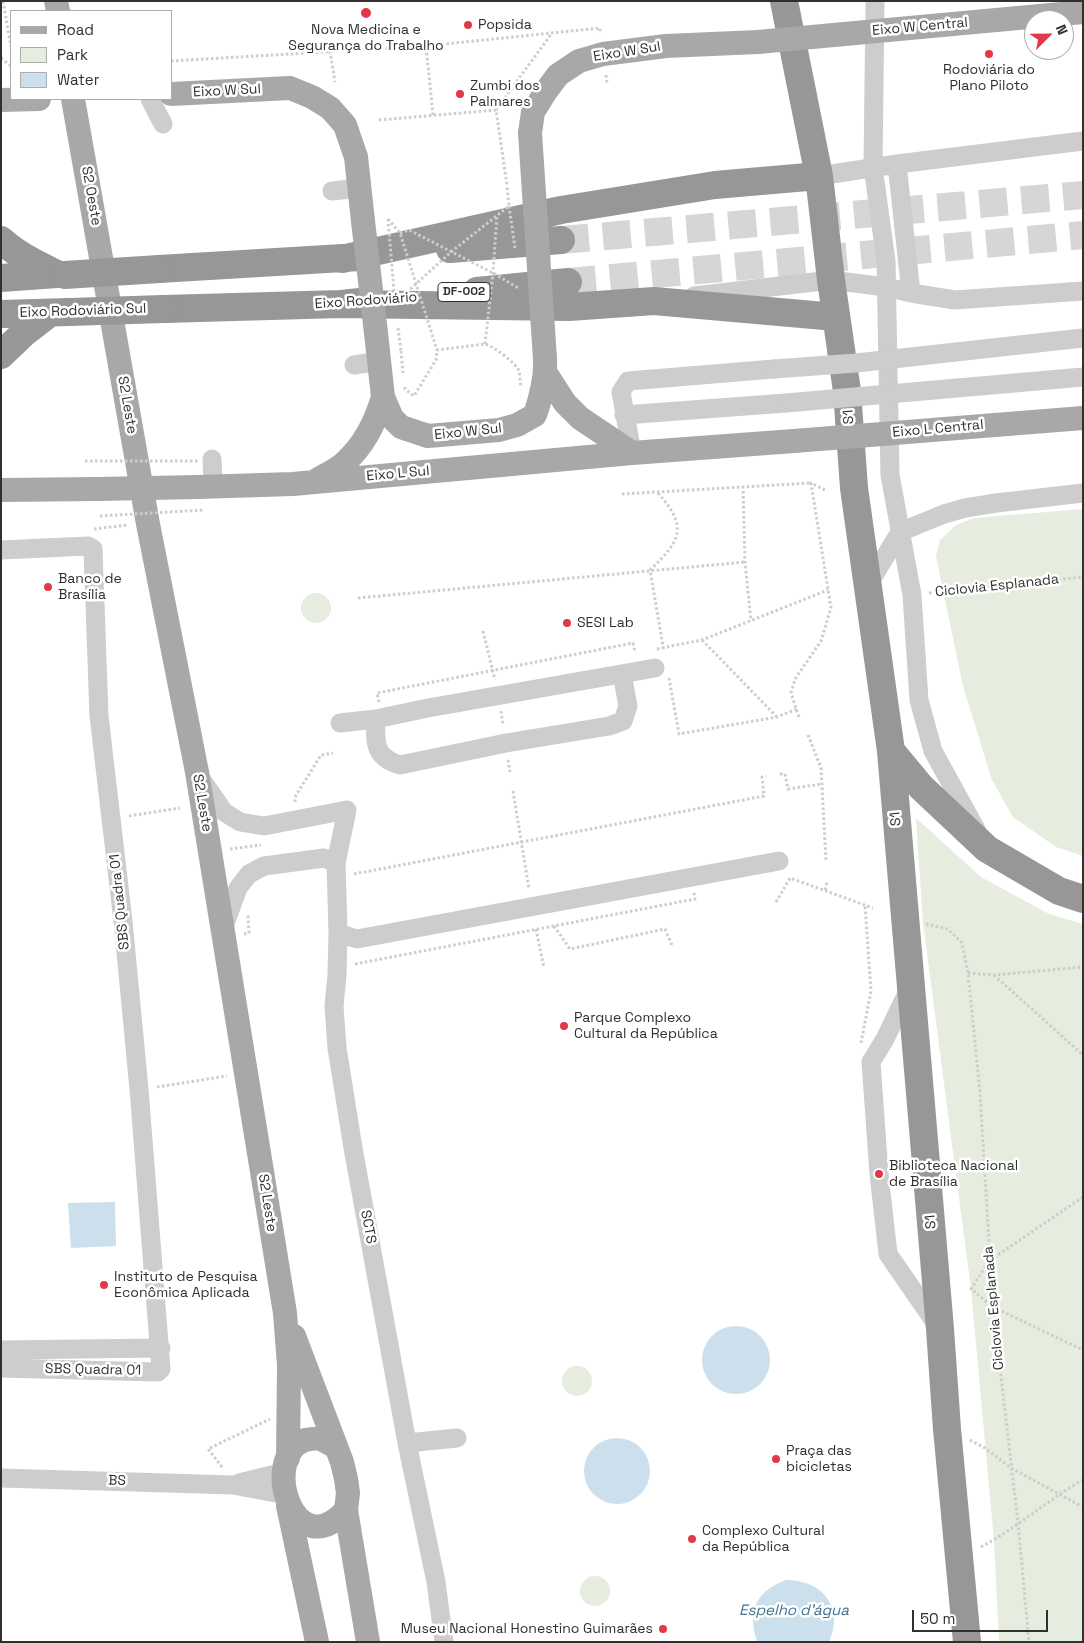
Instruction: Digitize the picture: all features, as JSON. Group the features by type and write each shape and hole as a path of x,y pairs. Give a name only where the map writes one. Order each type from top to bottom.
{"highway":[{"name":"S1","path":"784,1 819,176 846,391 854,488 890,751 947,1429 967,1642"},
{"path":"342,259 561,210 715,185 819,176"},
{"path":"1,240 25,258 61,275"},
{"path":"1,278 342,259 560,240"},
{"name":"Eixo Rodoviário","path":"164,309 341,304 568,282"},
{"path":"341,304 569,307 654,300 836,317"},
{"name":"Eixo Rodoviário Sul","path":"1,314 164,309"},
{"path":"1,355 24,333 60,312"},
{"path":"890,751 921,787 987,849 1059,892 1083,899"}],"main road":[{"name":"Eixo W Central","path":"758,42 1083,12"},
{"name":"Eixo W Sul","path":"172,94 290,88 312,96 330,108 345,125 356,157 383,397 392,418 401,427 428,436 499,430 517,425 535,415 541,397 545,366 530,132 533,112 558,75 579,60 603,54 666,46 758,42"},
{"name":"S2 Oeste","path":"73,100 108,294"},
{"name":"S2 Leste","path":"108,294 148,524 196,772 233,932 285,1313 288,1365 286,1465"},
{"path":"545,366 566,403 580,418 632,453"},
{"path":"313,482 342,464 364,442 376,418 383,397"},
{"name":"Eixo L Central","path":"794,441 1083,418"},
{"name":"Eixo L Sul","path":"1,490 98,489 205,494 313,482 632,453 794,441"},
{"name":"S2 Leste","path":"285,1313 322,1407 334,1446"},
{"path":"317,1642 284,1483 286,1465 298,1443 311,1438 320,1439 334,1446 342,1462 346,1479 346,1510 368,1642"},
{"path":"287,1501 299,1520 315,1527 324,1526 338,1520 346,1510"}],"street":[{"path":"875,1 873,167 886,261 890,475 912,595 919,700 933,751 987,849"},
{"path":"151,100 163,124"},
{"path":"819,176 873,167 1083,141"},
{"path":"897,164 911,294"},
{"path":"332,191 360,188"},
{"path":"654,300 831,280 886,287 911,294 955,300 1083,290"},
{"path":"632,453 620,392 628,381 856,363 1083,338"},
{"path":"354,365 379,362"},
{"path":"624,415 786,404 1083,377"},
{"path":"204,460 205,494"},
{"path":"868,585 900,532 944,514 965,508 1083,493"},
{"name":"SBS Quadra 01","path":"1,550 88,546 93,549 100,716 134,1040 162,1369 158,1372 1,1368"},
{"path":"340,723 378,713 428,708 622,674 661,663"},
{"path":"378,713 375,739 380,752 388,762 400,765 506,743 609,726 623,721 628,706 622,674"},
{"name":"SCTS","path":"196,772 224,812 240,822 264,826 347,810 336,863 338,932 334,1006 337,1048 353,1148 407,1443 436,1582 444,1642"},
{"path":"233,932 238,888 249,874 264,866 324,858 336,863"},
{"path":"338,932 358,939 779,861"},
{"path":"911,986 885,1039 871,1062 879,1174 888,1254 940,1329"},
{"name":"SBS Quadra 01","path":"1,1350 161,1348"},
{"path":"407,1443 457,1438"},
{"name":"BS","path":"1,1478 229,1477 286,1465"},
{"name":"BS","path":"229,1477 287,1501"}],"path":[{"path":"3,1 10,41"},
{"path":"172,60 426,46 600,28 607,83"},
{"path":"401,351 405,389 414,396 436,360 437,350 416,285 400,233 388,219 395,303 416,285 451,252 509,206 496,110 552,33"},
{"path":"426,46 434,115"},
{"path":"330,51 335,82"},
{"path":"379,120 496,110"},
{"path":"485,344 497,215"},
{"path":"400,233 409,230 493,273 521,290"},
{"path":"437,350 490,345 518,370 522,394"},
{"path":"84,461 204,460"},
{"path":"799,717 791,693 795,678 821,641 831,608 812,483"},
{"path":"622,494 812,483 826,490"},
{"path":"743,486 745,562 750,621"},
{"path":"650,570 671,550 677,539 678,528 676,518 669,504 658,493"},
{"path":"100,516 205,494"},
{"path":"94,529 118,526"},
{"path":"358,598 745,562"},
{"path":"650,570 664,648 661,663 680,734 777,717 797,709"},
{"name":"Ciclovia Esplanada","path":"912,595 1083,577"},
{"path":"664,648 702,640 828,590"},
{"path":"483,631 496,688"},
{"path":"702,640 777,717"},
{"path":"378,713 377,693 633,643 635,652 639,651"},
{"path":"661,663 664,648"},
{"path":"500,710 503,727"},
{"path":"808,735 821,768 826,861"},
{"path":"295,804 295,798 321,756 333,753"},
{"path":"780,774 785,774 788,789 822,784"},
{"path":"351,875 764,796 762,777 766,776"},
{"path":"513,791 530,898"},
{"path":"122,817 180,808"},
{"path":"776,902 790,878 873,908"},
{"path":"825,890 827,882"},
{"path":"355,970 355,964 695,899 694,893 704,891"},
{"path":"233,932 249,933 248,907"},
{"name":"Ciclovia Esplanada","path":"904,915 923,923 948,929 962,943 968,973 980,1093 993,1306 1030,1642"},
{"path":"535,923 544,968"},
{"path":"554,926 570,949 665,929 672,945"},
{"path":"968,973 994,975 1083,968"},
{"path":"994,975 1083,1055"},
{"path":"164,1086 228,1076"},
{"path":"1083,1197 989,1260 970,1289 993,1306 1083,1350"},
{"path":"229,1477 208,1449 273,1417"},
{"path":"947,1429 985,1448 1011,1468 1083,1507"},
{"path":"959,1558 994,1540 1057,1494 1083,1480"}],"green space":[{"path":"1083,509 1083,856 1056,847 1013,817 992,780 963,686 936,556 940,540 956,525 974,518"},
{"path":"316,593 326,598 331,608 326,618 316,623 306,618 301,608 306,598"},
{"path":"916,818 981,877 1049,914 1083,924 1083,1642 999,1642 994,1540 971,1289 923,923"},
{"path":"577,1366 588,1370 592,1381 588,1392 577,1396 566,1392 562,1381 566,1370"},
{"path":"595,1576 606,1580 610,1591 606,1602 595,1606 584,1602 580,1591 584,1580"}],"water":[{"path":"115,1202 116,1246 71,1248 68,1203"},
{"path":"736,1326 749,1329 760,1336 767,1347 770,1360 767,1373 760,1384 749,1391 736,1394 723,1391 712,1384 705,1373 702,1360 705,1347 712,1336 723,1329"},
{"path":"623,1438 641,1447 648,1458 650,1471 648,1484 641,1495 630,1502 611,1504 593,1495 586,1484 584,1465 593,1447 604,1440"},
{"name":"Espelho d'água","path":"786,1580 799,1581 810,1585 820,1590 827,1598 832,1607 834,1618 829,1642 757,1641 753,1620 756,1603 767,1590"}],"tunnel":[{"path":"561,240 1083,195"},
{"path":"568,282 1083,235"}],"place":[{"name":"Nova Medicina e Segurança do Trabalho","path":"366,13"},
{"name":"Popsida","path":"468,25"},
{"name":"Rodoviária do Plano Piloto","path":"989,54"},
{"name":"Zumbi dos Palmares","path":"460,94"},
{"name":"Banco de Brasília","path":"48,587"},
{"name":"SESI Lab","path":"567,623"},
{"name":"Parque Complexo Cultural da República","path":"564,1026"},
{"name":"Biblioteca Nacional de Brasília","path":"879,1174"},
{"name":"Instituto de Pesquisa Econômica Aplicada","path":"104,1285"},
{"name":"Praça das bicicletas","path":"776,1459"},
{"name":"Complexo Cultural da República","path":"692,1539"},
{"name":"Museu Nacional Honestino Guimarães","path":"663,1629"}]}
